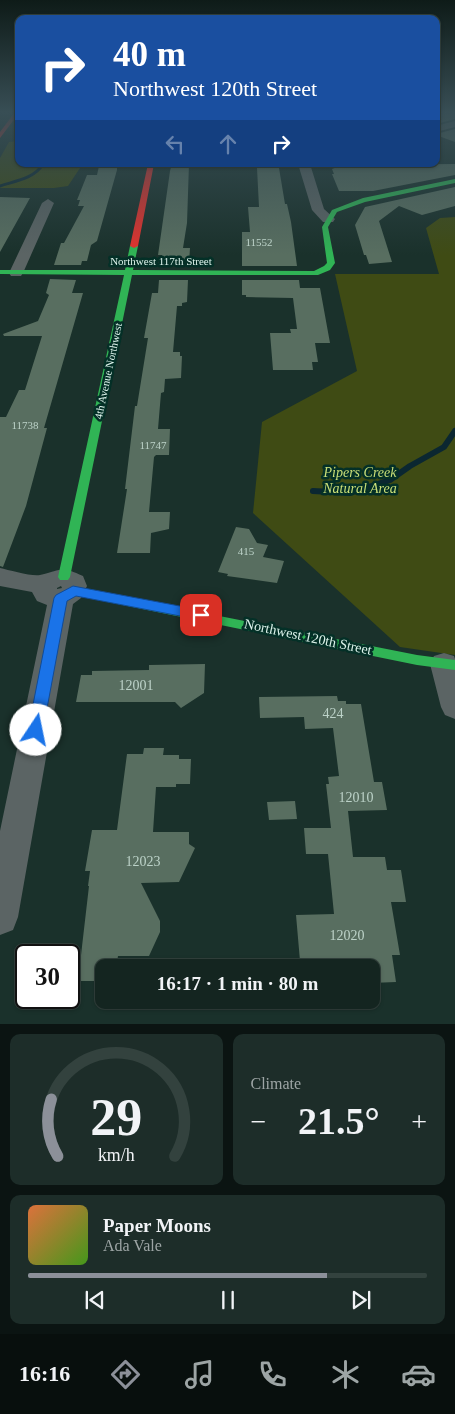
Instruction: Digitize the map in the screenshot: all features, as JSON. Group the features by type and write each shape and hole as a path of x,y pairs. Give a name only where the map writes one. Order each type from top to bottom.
{"street":[{"name":"4th Avenue Northwest","path":"0,917 61,588 149,167"},
{"path":"305,167 318,210 328,219 337,209 363,200 455,181"},
{"path":"16,273 48,203"},
{"name":"Northwest 117th Street","path":"0,272 299,274 322,271 329,267 332,262 325,227 328,219"},
{"name":"Northwest 120th Street","path":"0,577 450,664"},
{"path":"450,664 455,707"}],"green space":[{"path":"0,160 15,160 15,167 83,167 80,168 68,186 54,188 0,188"},
{"name":"Pipers Creek Natural Area","path":"455,217 455,655 400,647 253,513 262,422 357,371 335,274 439,274 426,228 440,218"}],"building":[{"path":"440,164 455,164 455,175 373,191 339,191 332,174 334,174 332,169 337,167 440,167"},
{"path":"99,167 117,167 97,241 91,245 87,261 82,261 81,265 54,265 61,243 64,243 84,206 78,206 80,200 77,200 87,175 97,175"},
{"path":"171,167 189,167 187,223 183,248 190,248 189,265 161,265 162,255 158,255"},
{"path":"257,168 279,168 285,204 287,204 291,222 297,266 242,266 242,232 250,232 248,207 259,207"},
{"path":"455,187 455,206 422,215 399,206 379,221 392,262 369,264 366,255 364,255 355,225 365,207"},
{"path":"0,197 30,198 0,252"},
{"path":"50,279 76,280 72,293 83,293 44,428 47,428 26,506 3,567 0,566 0,417 6,417 19,390 25,390 42,336 4,336 3,334 38,321 49,295 46,293"},
{"path":"159,280 188,280 187,302 182,303 182,306 177,306 173,352 180,352 180,356 182,356 181,378 165,379 164,392 161,393 158,429 170,429 169,455 156,455 154,457 149,512 170,512 169,529 151,533 150,553 117,553 127,489 125,489 135,406 137,406 148,338 144,338 152,293 158,293"},
{"path":"242,280 299,280 300,288 320,288 330,343 315,343 318,362 312,362 313,370 273,370 270,333 291,333 290,329 297,329 293,298 246,297 246,295 242,295"},
{"path":"236,527 249,529 257,543 268,545 263,557 284,561 277,583 227,576 228,574 218,572"},
{"path":"205,664 204,693 181,708 175,702 76,702 81,675 92,675 92,671 149,670 149,665"},
{"path":"337,696 338,701 346,701 346,704 361,704 374,782 382,782 387,810 348,811 353,857 385,857 387,870 401,870 406,902 391,902 400,955 392,955 396,982 380,983 380,959 300,959 296,915 334,914 328,854 306,854 304,828 331,828 326,784 329,784 328,777 339,776 333,728 305,729 304,717 260,718 259,697"},
{"path":"144,748 164,748 163,755 179,755 179,759 191,759 190,784 176,784 176,787 156,787 153,832 189,832 189,844 195,848 179,882 141,883 160,921 160,932 149,956 118,956 118,959 95,959 95,981 80,981 80,964 90,871 85,871 92,830 117,830 127,754 143,754"},
{"path":"295,801 297,819 269,820 267,802"}],"waterway":[{"path":"0,186 29,176 41,167"},
{"path":"313,491 350,493 390,480 410,466 444,447 455,431"}],"traffic: fast":[{"path":"0,272 315,273 327,268 331,263 325,227 334,211 363,200 455,181"},
{"path":"64,577 134,246"},
{"path":"73,591 417,660 455,665"}],"traffic: jam":[{"path":"134,246 150,167"}],"route":[{"path":"36,730 61,598 68,596 73,591 201,615"}]}
